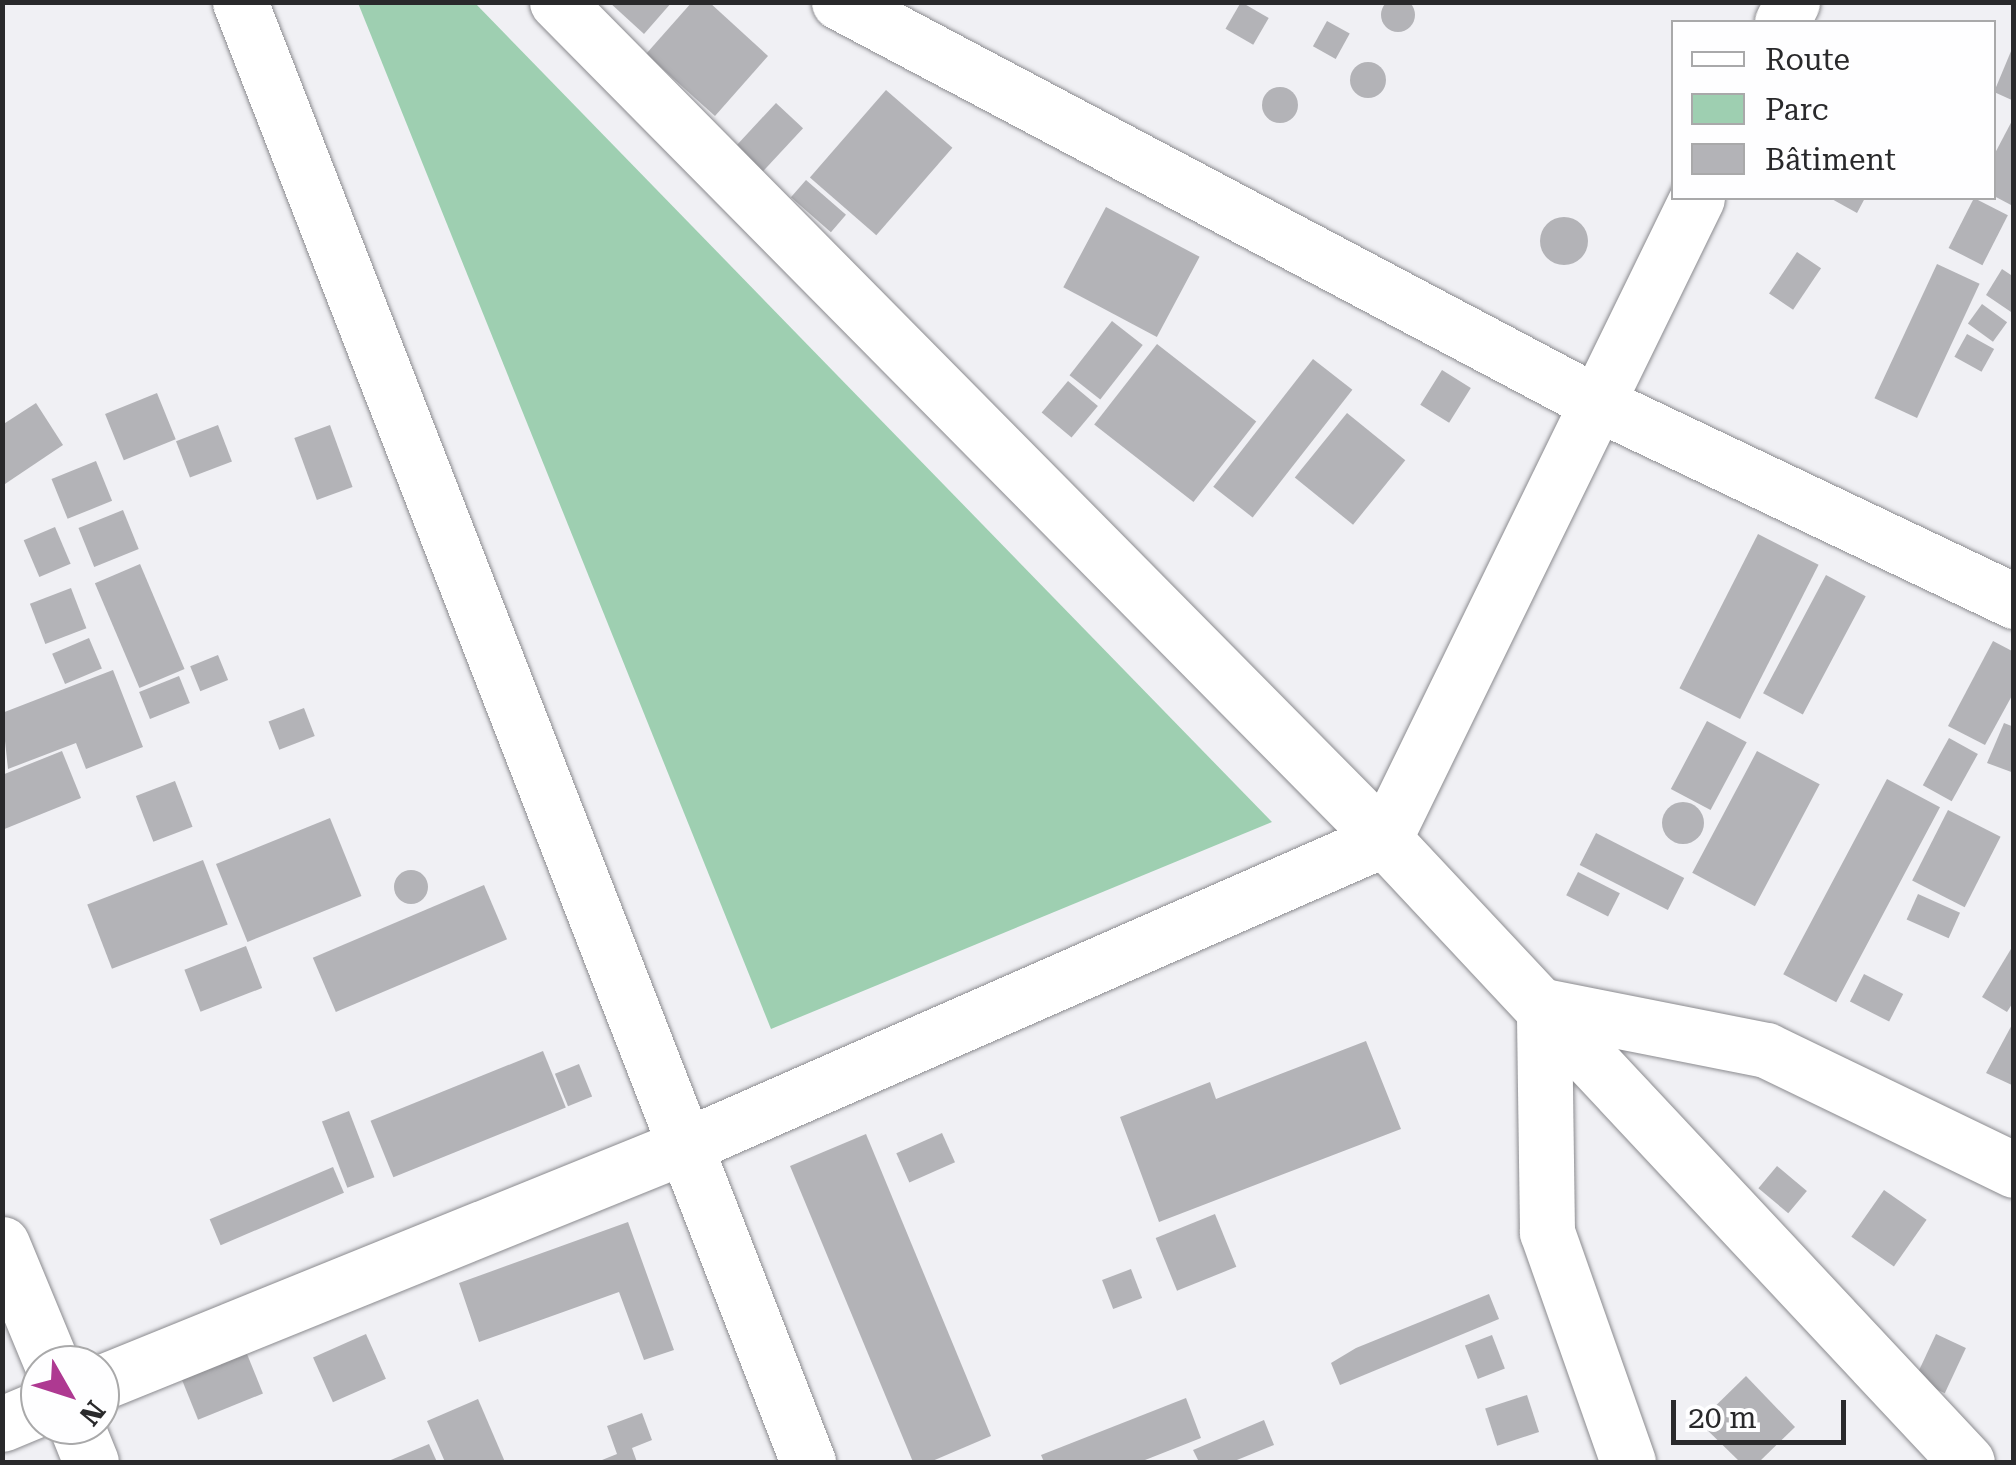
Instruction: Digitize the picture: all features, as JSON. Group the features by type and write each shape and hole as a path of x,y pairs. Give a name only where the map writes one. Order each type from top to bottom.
{"street":[{"path":"240,2 808,1462"},
{"path":"557,2 1384,839 1967,1462"},
{"path":"838,2 1597,403 2014,601"},
{"path":"120,1375 687,1145 1384,839 1696,200"},
{"path":"1544,1006 1766,1050 2014,1170"},
{"path":"1544,1006 1546,1232 1628,1462"},
{"path":"2,1244 44,1345"}],"green space":[{"path":"358,3 475,3 1272,822 771,1029"}],"building":[{"path":"1391,-1 1405,-1 1414,8 1414,22 1405,31 1391,31 1382,22 1382,8"},
{"path":"609,2 672,2 644,34"},
{"path":"692,2 709,2 768,56 715,116 646,54"},
{"path":"1241,2 1269,18 1253,45 1226,29"},
{"path":"1327,21 1350,34 1336,59 1313,46"},
{"path":"2014,44 2014,101 1996,93"},
{"path":"1368,62 1380,68 1386,80 1380,92 1368,98 1356,92 1350,80 1356,68"},
{"path":"1280,87 1292,93 1298,105 1292,117 1280,123 1268,117 1262,105 1268,93"},
{"path":"886,90 952,148 876,235 810,178"},
{"path":"776,103 803,128 763,171 736,146"},
{"path":"2014,117 2011,205 1996,197 1996,151"},
{"path":"806,180 846,215 831,232 791,197"},
{"path":"1834,200 1864,200 1857,213"},
{"path":"1973,200 2008,215 1982,265 1949,248"},
{"path":"1106,207 1200,257 1157,337 1063,287"},
{"path":"1564,217 1581,224 1588,241 1581,258 1564,265 1547,258 1540,241 1547,224"},
{"path":"1797,252 1821,268 1793,310 1769,293"},
{"path":"1937,264 1980,284 1917,418 1874,398"},
{"path":"2002,269 2014,277 2014,314 1986,295"},
{"path":"1982,304 2007,322 1993,342 1968,323"},
{"path":"1112,321 1143,345 1100,399 1070,375"},
{"path":"1967,334 1994,349 1982,372 1954,357"},
{"path":"1157,344 1256,422 1193,502 1094,424"},
{"path":"1313,359 1352,390 1253,517 1213,487"},
{"path":"1442,370 1471,388 1449,423 1420,405"},
{"path":"1068,381 1098,406 1072,437 1042,412"},
{"path":"157,393 176,439 124,460 105,414"},
{"path":"36,403 63,445 2,486 2,425"},
{"path":"1347,413 1405,460 1353,525 1295,478"},
{"path":"218,425 232,461 190,478 176,441"},
{"path":"330,425 353,487 317,500 294,438"},
{"path":"96,461 112,501 68,519 51,479"},
{"path":"123,510 139,549 94,567 78,528"},
{"path":"55,527 71,564 39,577 24,540"},
{"path":"1758,534 1819,565 1740,719 1679,688"},
{"path":"140,564 185,669 139,688 95,583"},
{"path":"1826,575 1866,596 1803,714 1763,693"},
{"path":"71,588 86,628 45,644 30,604"},
{"path":"89,638 102,668 65,684 52,654"},
{"path":"1993,641 2014,652 2014,692 1985,745 1948,726"},
{"path":"218,655 228,680 200,691 190,666"},
{"path":"113,670 143,747 86,769 76,743 8,769 2,713"},
{"path":"179,676 190,703 150,719 139,692"},
{"path":"304,708 315,736 279,750 269,722"},
{"path":"1707,721 1747,742 1711,810 1671,789"},
{"path":"2004,723 2014,727 2014,773 1987,763"},
{"path":"1949,738 1978,754 1952,801 1923,785"},
{"path":"62,751 81,798 2,830 2,775"},
{"path":"1757,751 1820,784 1755,906 1692,873"},
{"path":"1887,779 1940,807 1836,1002 1783,974"},
{"path":"175,781 193,827 153,842 136,796"},
{"path":"1683,802 1698,808 1704,823 1698,838 1683,844 1668,838 1662,823 1668,808"},
{"path":"1948,810 2001,837 1965,907 1912,880"},
{"path":"330,818 361,896 247,942 216,864"},
{"path":"1596,833 1684,878 1668,910 1580,865"},
{"path":"203,860 228,924 112,969 87,904"},
{"path":"411,870 423,875 428,887 423,899 411,904 399,899 394,887 399,875"},
{"path":"1578,872 1620,893 1608,917 1566,895"},
{"path":"484,885 507,939 336,1012 313,958"},
{"path":"1918,894 1960,913 1949,938 1907,920"},
{"path":"2014,944 2014,1001 2007,1012 1982,997"},
{"path":"246,946 262,988 201,1012 184,970"},
{"path":"1864,974 1903,994 1889,1022 1850,1002"},
{"path":"2014,1021 2014,1086 1986,1073"},
{"path":"1366,1041 1401,1129 1159,1222 1120,1117 1210,1082 1216,1099"},
{"path":"543,1051 566,1108 393,1177 371,1121"},
{"path":"579,1064 592,1096 568,1106 555,1074"},
{"path":"349,1111 374,1177 347,1188 322,1121"},
{"path":"942,1133 955,1162 909,1183 896,1153"},
{"path":"866,1134 991,1436 930,1462 913,1462 790,1166"},
{"path":"1777,1166 1807,1191 1788,1213 1758,1188"},
{"path":"333,1167 344,1193 221,1245 210,1219"},
{"path":"1884,1190 1927,1220 1894,1267 1851,1237"},
{"path":"1215,1214 1236,1267 1177,1291 1156,1238"},
{"path":"628,1222 674,1350 644,1360 619,1292 479,1342 459,1283"},
{"path":"1131,1269 1142,1298 1113,1309 1102,1280"},
{"path":"1489,1294 1499,1319 1340,1385 1331,1363 1356,1348"},
{"path":"366,1334 386,1379 333,1402 313,1358"},
{"path":"1936,1334 1966,1348 1945,1393 1915,1379"},
{"path":"1492,1335 1505,1369 1478,1379 1465,1345"},
{"path":"245,1349 263,1394 198,1420 180,1375"},
{"path":"1746,1376 1795,1427 1759,1462 1740,1462 1699,1422"},
{"path":"1527,1395 1539,1432 1497,1446 1485,1409"},
{"path":"1186,1398 1201,1438 1140,1462 1044,1462 1041,1455"},
{"path":"478,1399 505,1462 445,1462 427,1421"},
{"path":"642,1413 652,1440 632,1448 637,1462 597,1462 617,1454 607,1426"},
{"path":"1264,1420 1274,1445 1232,1462 1199,1462 1193,1450"},
{"path":"429,1444 437,1462 386,1462"}]}
